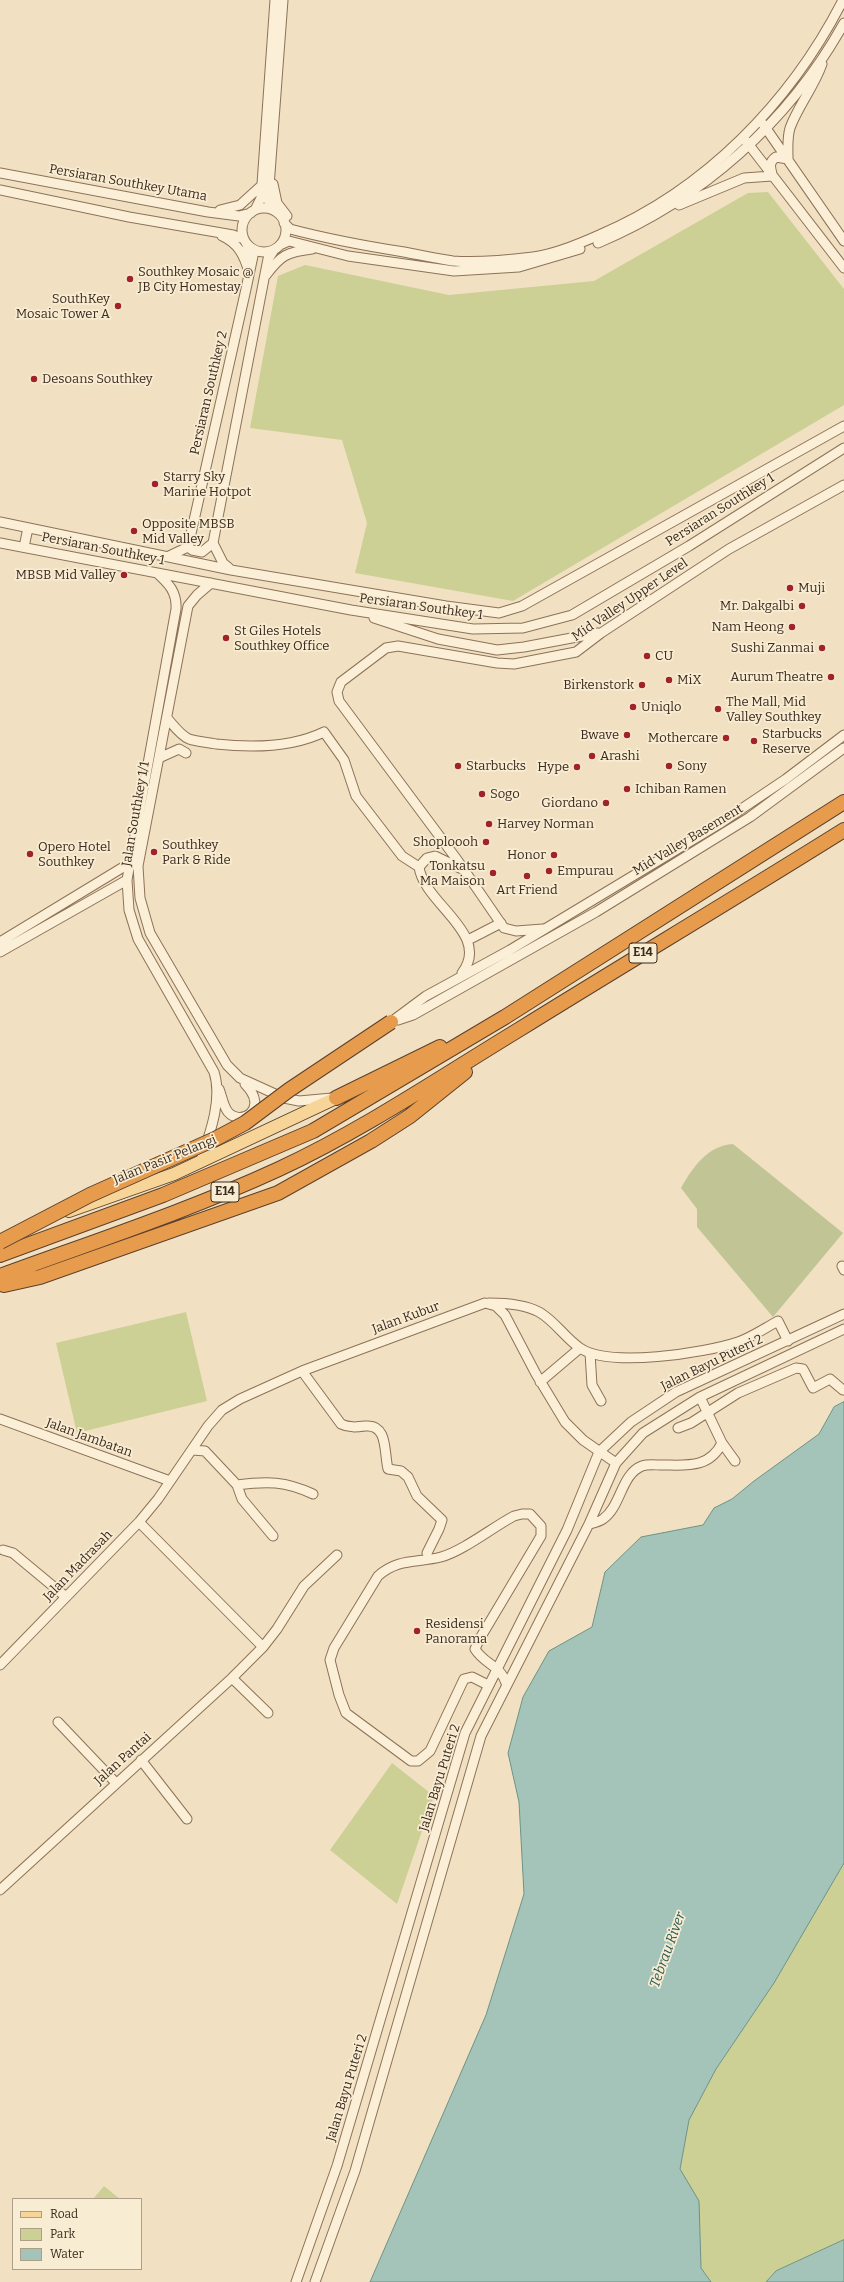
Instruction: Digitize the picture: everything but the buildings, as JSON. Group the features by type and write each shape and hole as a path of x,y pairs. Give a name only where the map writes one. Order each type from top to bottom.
{"highway":[{"name":"E14","path":"0,1255 163,1195 268,1152 313,1131 505,1016 844,802"},
{"name":"E14","path":"1,1282 278,1169 320,1148 438,1080 844,830"},
{"path":"767,878 844,836"},
{"path":"336,1098 505,1016"},
{"path":"0,1242 90,1195 215,1139 245,1123 289,1090 391,1022"},
{"path":"1,1282 40,1277 278,1193 370,1141 410,1116 520,1029"}],"main road":[{"name":"Jalan Pasir Pelangi","path":"0,1234 97,1202 200,1163 336,1098"}],"street":[{"path":"246,242 242,225 261,198 275,0"},
{"path":"283,0 271,177 268,200 273,210 290,229 304,233 349,243 454,261 534,257 581,243 637,217 668,200 707,171 760,119 800,70 843,0"},
{"path":"652,217 712,177 766,129 824,57 844,23"},
{"path":"788,159 788,140 790,128 815,83 824,57"},
{"path":"760,119 844,241"},
{"path":"743,137 844,268"},
{"path":"772,176 770,164 772,160 776,156 788,159"},
{"name":"Persiaran Southkey Utama","path":"0,173 208,212 239,216 253,211"},
{"path":"0,190 129,217 234,235 260,252 277,247 289,241 348,256 454,271 491,270 519,267 554,258 621,233 652,217 744,178 772,176"},
{"path":"271,177 277,203 289,219 304,233"},
{"path":"208,212 240,205 262,185"},
{"path":"253,211 264,208 273,210"},
{"path":"231,570 223,563 213,543 268,259 284,238 284,223"},
{"path":"213,231 233,240 244,257 249,273"},
{"name":"Persiaran Southkey 2","path":"188,547 253,256 246,242"},
{"path":"264,279 279,258 286,253 317,248"},
{"name":"Persiaran Southkey 1","path":"0,522 231,570 446,606 499,613 522,606 844,426"},
{"name":"Persiaran Southkey 1","path":"0,542 351,610 473,629 494,630 523,628 572,615 689,546 844,448"},
{"name":"Mid Valley Upper Level","path":"501,923 465,871 339,701 337,692 341,682 386,648 398,646 497,663 514,664 576,652 601,633 729,549 844,485"},
{"name":"Persiaran Southkey 1","path":"24,547 28,528"},
{"path":"165,556 177,553 188,547 192,550 202,552 213,543"},
{"name":"Jalan Southkey 1/1","path":"156,572 173,589 176,599 176,609 127,880 129,910 138,939 214,1072 217,1082 216,1104 200,1163"},
{"name":"Jalan Southkey 1/1","path":"211,583 197,595 188,606 138,866 140,898 150,933 227,1065 240,1078 284,1098 299,1100 336,1098"},
{"path":"351,610 438,639 497,650 524,647 601,633"},
{"path":"167,718 181,734 189,739 242,747 256,748 308,740 324,732 344,760 356,796 402,856 419,867 426,883 468,940 471,958 460,976"},
{"path":"391,1022 426,996 460,976 510,950 719,824 786,779 844,735"},
{"name":"Mid Valley Basement","path":"391,1022 413,1015 596,912 767,807 844,748"},
{"path":"159,758 179,749 186,753"},
{"name":"Mid Valley Upper Level","path":"419,867 427,858 435,856 465,871"},
{"path":"0,942 130,864"},
{"path":"0,952 127,880"},
{"path":"468,940 501,923 510,931 543,929"},
{"path":"217,1082 228,1112 232,1116 242,1117 252,1112 256,1100 251,1090 240,1078"},
{"path":"485,1303 506,1303 540,1312 580,1348 590,1353 610,1358 631,1358 712,1348 745,1339 778,1321 788,1341"},
{"path":"485,1303 496,1306 505,1315 540,1382 565,1422 583,1440 616,1463"},
{"name":"Jalan Kubur","path":"170,1481 193,1450 208,1426 222,1410 240,1399 302,1371 485,1303"},
{"name":"Jalan Bayu Puteri 2","path":"296,2282 337,2166 465,1733 567,1530 599,1452 631,1422 676,1392 844,1314"},
{"name":"Jalan Bayu Puteri 2","path":"315,2282 355,2171 481,1736 506,1683 589,1524 616,1463 643,1432 700,1397 844,1329"},
{"path":"540,1382 580,1348"},
{"path":"590,1353 592,1385 601,1401"},
{"path":"678,1428 691,1423 744,1390 796,1368 803,1369 813,1388 830,1380 843,1390"},
{"path":"302,1371 341,1424 354,1427 373,1425 379,1428 382,1435 388,1469 401,1471 408,1477 417,1496 442,1520 427,1553"},
{"path":"700,1397 722,1443 735,1461"},
{"name":"Jalan Jambatan","path":"0,1419 170,1481"},
{"path":"589,1524 602,1520 611,1512 636,1469 644,1465 698,1464 710,1459 717,1453 722,1443"},
{"path":"193,1450 204,1451 237,1486 242,1499 273,1536"},
{"name":"Jalan Madrasah","path":"0,1665 139,1522 170,1481"},
{"path":"237,1486 256,1482 288,1483 313,1494"},
{"path":"488,1685 472,1676 464,1679 430,1751 418,1761 411,1761 346,1713 338,1695 330,1660 334,1648 378,1576 387,1568 399,1563 442,1556 514,1516 530,1514 541,1526 541,1536 475,1649 479,1656 503,1674 506,1683"},
{"path":"139,1522 263,1646"},
{"path":"3,1550 13,1553 66,1597"},
{"name":"Jalan Pantai","path":"0,1890 232,1678 277,1629 304,1586 337,1555"},
{"path":"232,1678 268,1713"},
{"path":"58,1722 116,1783"},
{"path":"141,1760 187,1820"}],"green space":[{"path":"768,192 844,289 844,405 513,601 355,573 367,523 342,440 250,428 278,276 305,265 449,295 594,281 748,193"},
{"path":"733,1144 843,1233 773,1317 697,1227 697,1209 681,1188 696,1165 708,1153"},
{"path":"186,1312 207,1401 77,1433 56,1343"},
{"path":"392,1763 434,1796 397,1904 330,1850"},
{"path":"844,1863 844,2240 776,2271 766,2282 711,2282 701,2268 700,2247 680,2169 689,2120 716,2069 774,1983"},
{"path":"104,2186 119,2198 94,2198"}],"water":[{"name":"Tebrau River","path":"844,1402 844,1863 774,1983 716,2069 689,2120 680,2169 699,2201 701,2268 711,2282 370,2282 486,2015 524,1894 519,1802 508,1753 523,1697 549,1651 592,1627 605,1572 641,1537 703,1525 714,1508 732,1499 754,1481 819,1434 834,1407"},
{"path":"844,2240 844,2282 766,2282 776,2271"}],"place":[{"name":"Southkey Mosaic @ JB City Homestay","path":"130,279"},
{"name":"SouthKey Mosaic Tower A","path":"118,306"},
{"name":"Desoans Southkey","path":"34,379"},
{"name":"Starry Sky Marine Hotpot","path":"155,484"},
{"name":"Opposite MBSB Mid Valley","path":"134,531"},
{"name":"MBSB Mid Valley","path":"124,575"},
{"name":"Muji","path":"790,588"},
{"name":"Mr. Dakgalbi","path":"802,606"},
{"name":"Nam Heong","path":"792,627"},
{"name":"St Giles Hotels Southkey Office","path":"226,638"},
{"name":"Sushi Zanmai","path":"822,648"},
{"name":"CU","path":"647,656"},
{"name":"Aurum Theatre","path":"831,677"},
{"name":"MiX","path":"669,680"},
{"name":"Birkenstork","path":"642,685"},
{"name":"Uniqlo","path":"633,707"},
{"name":"The Mall, Mid Valley Southkey","path":"718,709"},
{"name":"Bwave","path":"627,735"},
{"name":"Mothercare","path":"726,738"},
{"name":"Starbucks Reserve","path":"754,741"},
{"name":"Arashi","path":"592,756"},
{"name":"Starbucks","path":"458,766"},
{"name":"Sony","path":"669,766"},
{"name":"Hype","path":"577,767"},
{"name":"Ichiban Ramen","path":"627,789"},
{"name":"Sogo","path":"482,794"},
{"name":"Giordano","path":"606,803"},
{"name":"Harvey Norman","path":"489,824"},
{"name":"Shoploooh","path":"486,842"},
{"name":"Southkey Park & Ride","path":"154,852"},
{"name":"Opero Hotel Southkey","path":"30,854"},
{"name":"Honor","path":"554,855"},
{"name":"Empurau","path":"549,871"},
{"name":"Tonkatsu Ma Maison","path":"493,873"},
{"name":"Art Friend","path":"527,876"},
{"name":"Residensi Panorama","path":"417,1631"}]}
